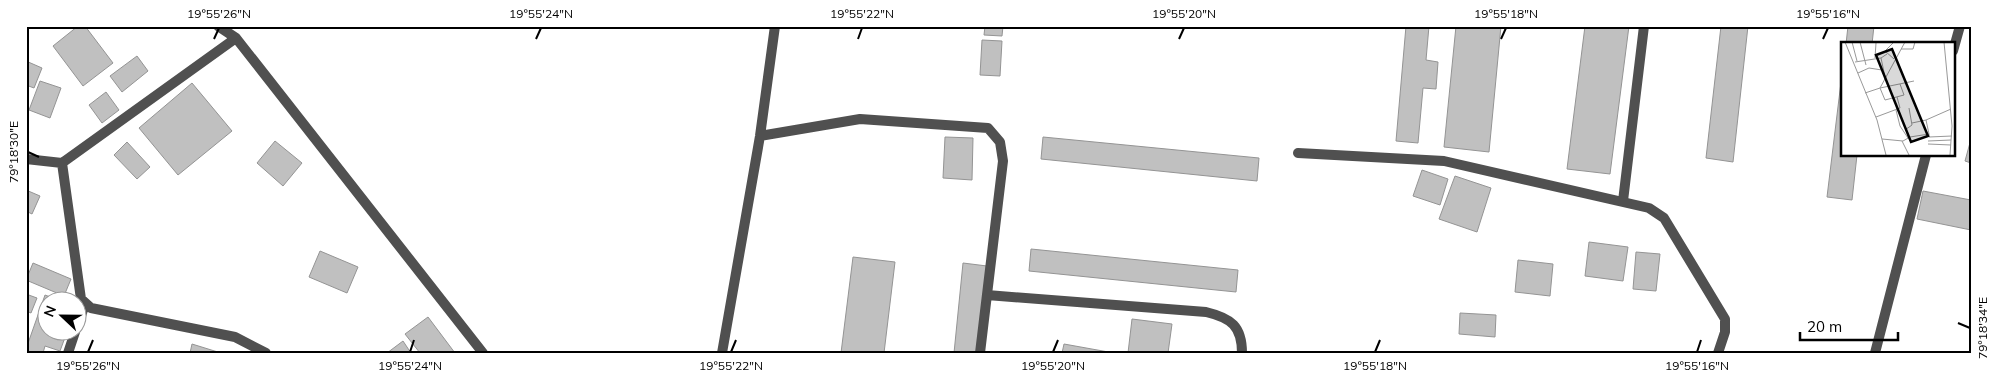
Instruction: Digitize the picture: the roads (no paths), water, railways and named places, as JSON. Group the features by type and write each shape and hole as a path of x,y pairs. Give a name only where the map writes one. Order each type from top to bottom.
{"street":[{"path":"218,26 236,38 483,353"},
{"path":"722,353 760,136 775,26"},
{"path":"1623,201 1644,26"},
{"path":"1954,47 1960,26"},
{"path":"26,159 62,163 236,38"},
{"path":"760,136 860,119 988,128 1000,142 1003,161 980,353"},
{"path":"1298,153 1444,161 1649,208 1664,218 1725,319 1725,332 1718,353"},
{"path":"1875,353 1926,156"},
{"path":"62,163 80,292"},
{"path":"987,295 1206,312 1222,316 1240,332 1242,353"},
{"path":"88,306 234,337 266,353"}]}
